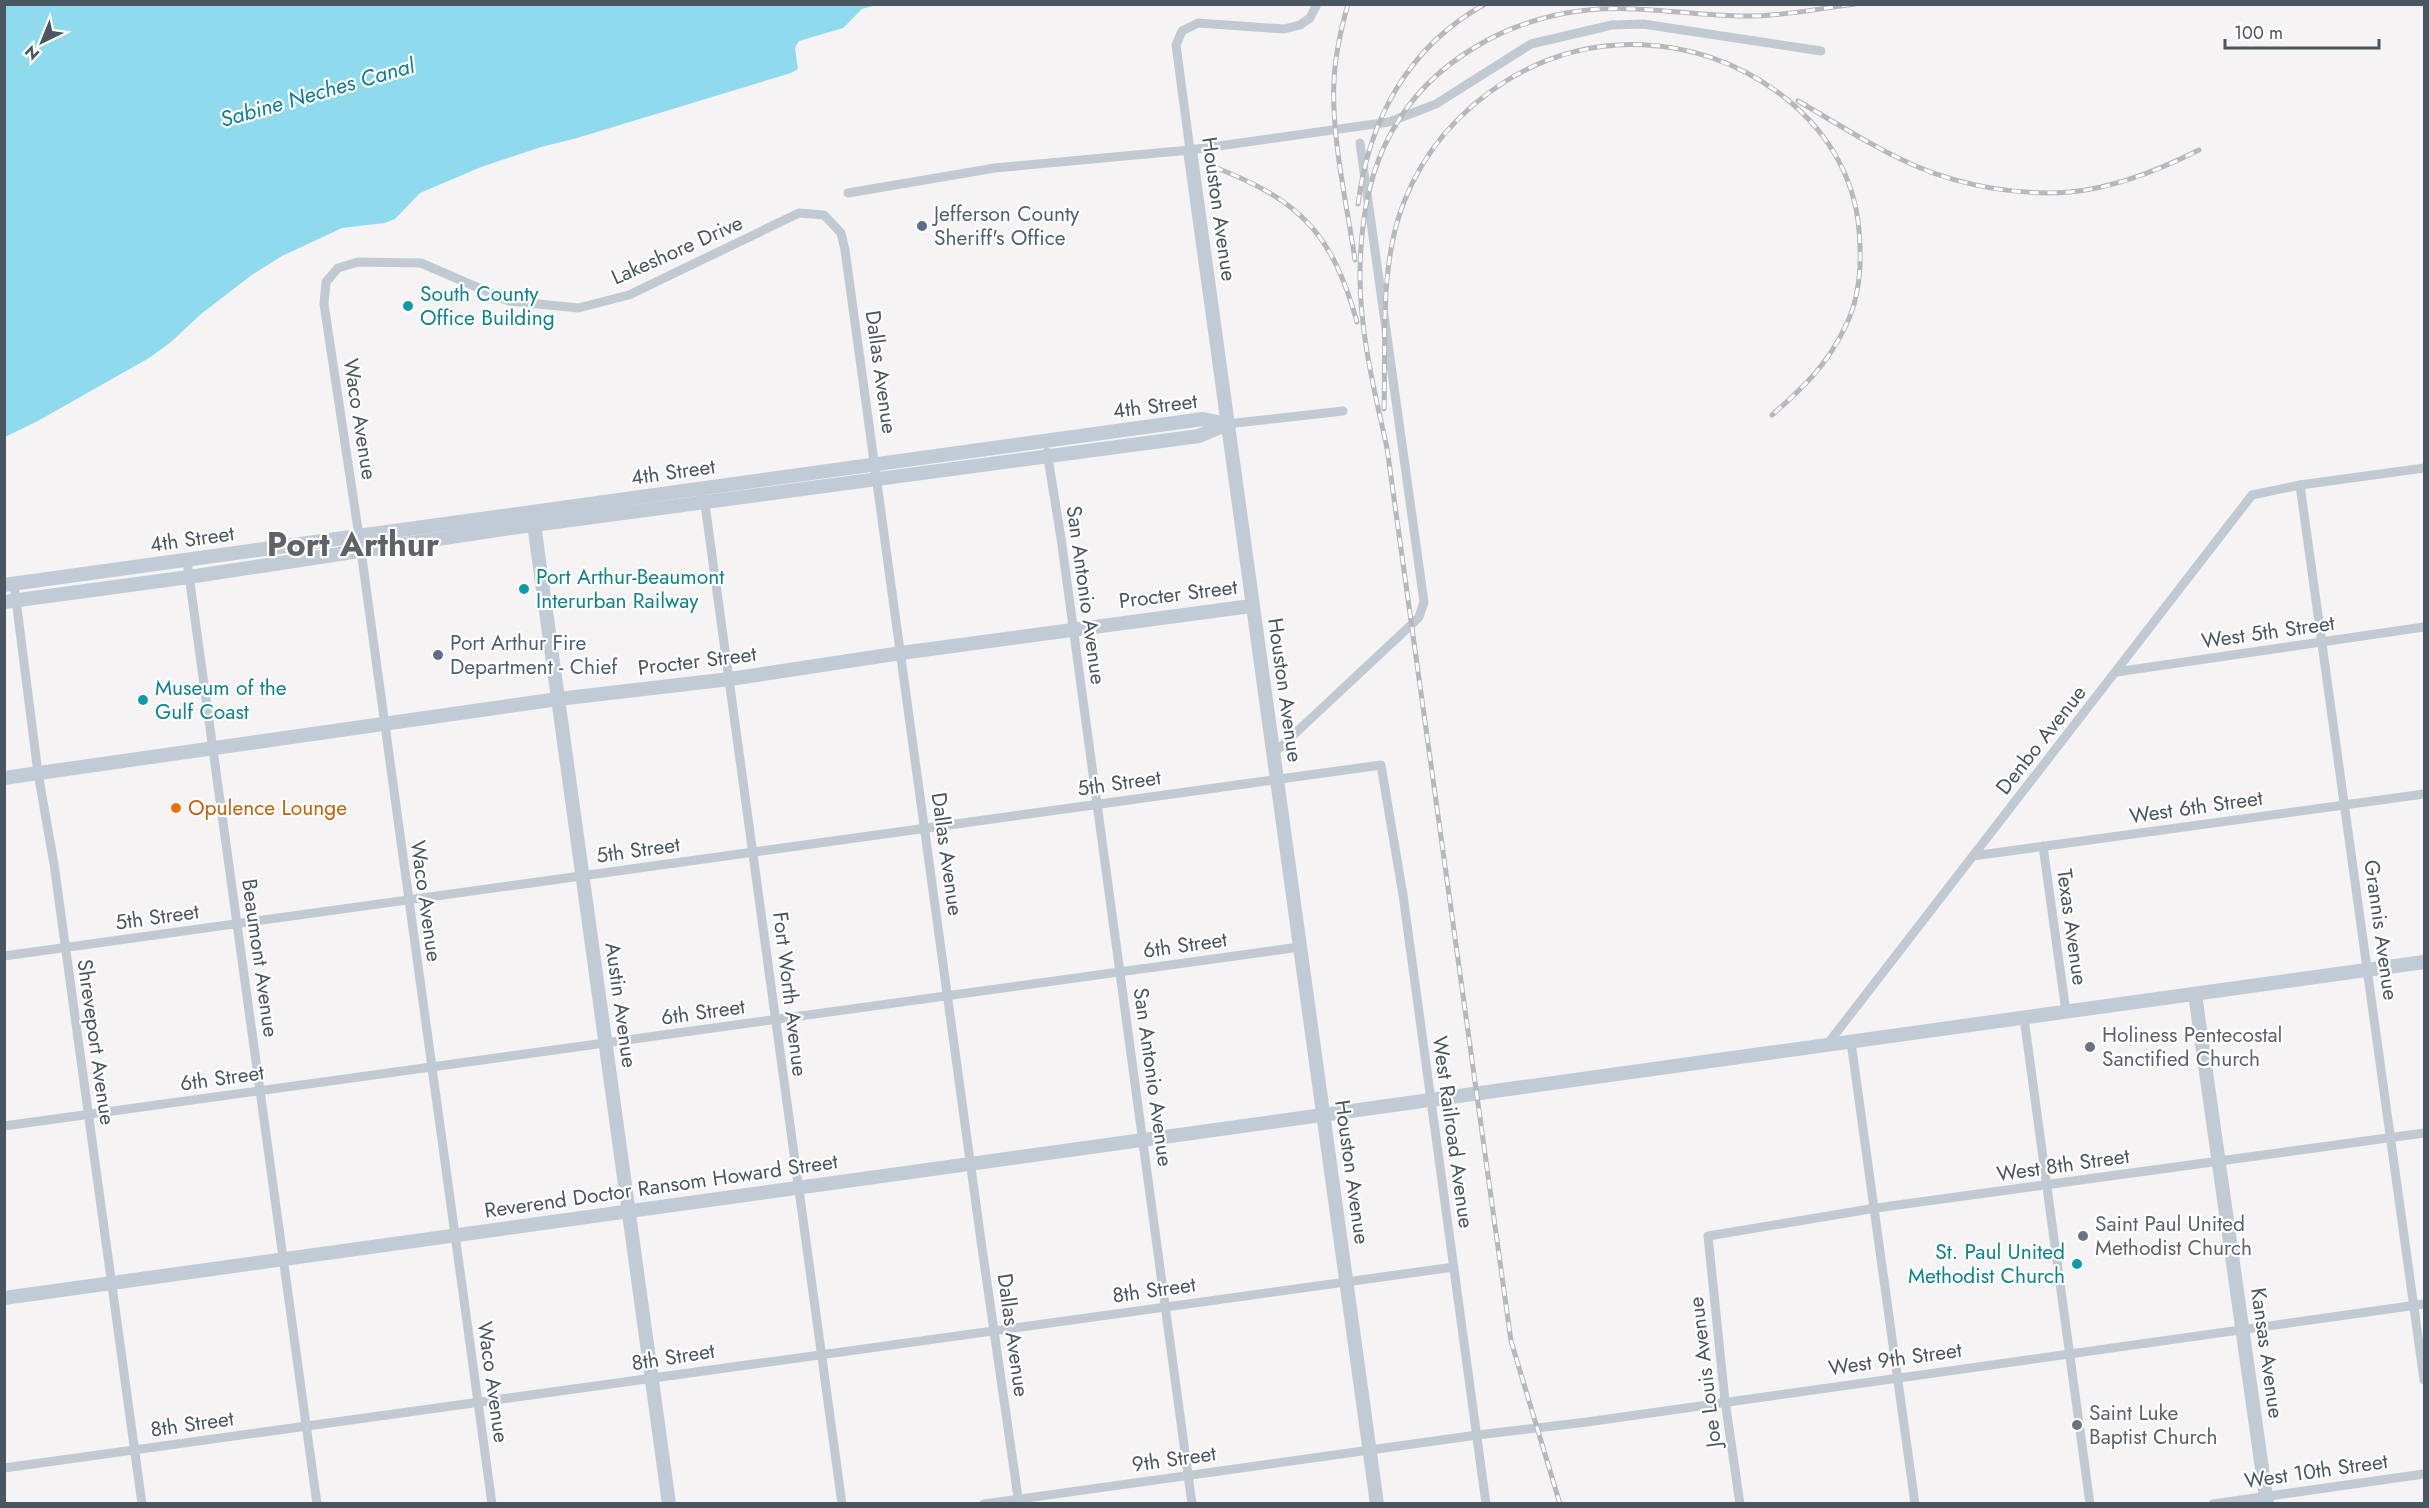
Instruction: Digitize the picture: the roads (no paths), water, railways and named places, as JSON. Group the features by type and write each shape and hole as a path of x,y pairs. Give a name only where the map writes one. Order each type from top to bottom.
{"street":[{"name":"Houston Avenue","path":"1317,4 1310,18 1300,25 1284,29 1198,22 1182,31 1176,45 1251,606 1377,1503"},
{"path":"848,193 995,168 1190,150 1389,122 1436,104 1531,44 1612,25 1643,24 1821,51"},
{"path":"1273,754 1419,617 1424,602 1360,143"},
{"name":"Lakeshore Drive","path":"324,304 326,282 338,268 358,262 369,262 421,263 509,301 578,308 629,295 799,213 824,215"},
{"name":"Dallas Avenue","path":"824,215 841,233 845,250 1019,1501"},
{"name":"Waco Avenue","path":"324,304 361,550 492,1503"},
{"path":"1227,424 1343,411"},
{"name":"4th Street","path":"9,585 1203,419 1227,424"},
{"name":"4th Street","path":"10,601 189,577 361,550 1199,436 1227,424"},
{"name":"San Antonio Avenue","path":"1044,441 1073,628 1121,972 1192,1503"},
{"name":"Denbo Avenue","path":"1826,1046 2252,495 2300,484 2424,468"},
{"name":"Grannis Avenue","path":"2300,484 2391,1138 2419,1305 2424,1380"},
{"name":"Fort Worth Avenue","path":"704,489 797,1188 842,1503"},
{"name":"Austin Avenue","path":"532,512 669,1503"},
{"name":"Beaumont Avenue","path":"187,561 317,1503"},
{"name":"Shreveport Avenue","path":"9,585 65,947 142,1503"},
{"name":"Procter Street","path":"4,778 558,699 730,679 901,652 1251,606"},
{"name":"West 5th Street","path":"2116,672 2424,627"},
{"name":"West Railroad Avenue","path":"1276,779 1381,765 1403,895 1486,1503"},
{"name":"5th Street","path":"4,956 1276,779"},
{"name":"West 6th Street","path":"1973,856 2424,794"},
{"name":"Texas Avenue","path":"2043,846 2066,1012"},
{"name":"6th Street","path":"4,1126 1300,947"},
{"name":"Reverend Doctor Ransom Howard Street","path":"4,1298 2424,962"},
{"name":"Kansas Avenue","path":"2195,994 2267,1500"},
{"path":"2024,1018 2090,1503"},
{"path":"1851,1042 1876,1208 1915,1503"},
{"name":"West 8th Street","path":"1708,1236 1876,1208 2424,1133"},
{"name":"Joe Louis Avenue","path":"1708,1236 1725,1401 1740,1503"},
{"path":"1346,1282 1454,1267"},
{"name":"8th Street","path":"4,1468 1346,1282"},
{"name":"West 9th Street","path":"1370,1449 1587,1422 2419,1305"},
{"name":"9th Street","path":"984,1503 1019,1501 1370,1449"},
{"name":"West 10th Street","path":"2213,1503 2267,1500 2424,1474"}],"water":[{"name":"Sabine Neches Canal","path":"4,5 876,5 862,9 843,28 799,41 795,48 798,69 791,73 481,167 420,193 395,219 385,223 342,228 282,256 253,274 149,358 5,437"}],"railway":[{"path":"1348,4 1337,52 1334,102 1340,170 1355,260"},
{"path":"1358,204 1363,173 1372,143 1397,88 1434,41 1458,21 1485,4"},
{"path":"1560,1504 1511,1341 1387,448 1372,382 1362,314 1360,269 1367,199 1383,149 1407,107 1450,65 1501,33 1529,22 1588,10 1644,9 1753,16 1855,4"},
{"path":"1384,409 1385,304 1391,251 1404,202 1412,183 1433,149 1445,133 1489,92 1539,64 1573,52 1608,46 1643,45 1678,49 1712,58 1745,72 1776,91 1793,104 1822,135 1843,169 1851,189 1859,230 1860,255 1859,280 1850,316 1831,353 1804,385 1772,415"},
{"path":"1798,101 1872,144 1918,167 1973,184 2012,191 2051,193 2104,187 2152,171 2199,150"},
{"path":"1214,167 1244,179 1269,193 1290,207 1308,224 1336,265 1357,322"}],"place":[{"name":"Jefferson County Sheriff's Office","path":"922,226"},
{"name":"South County Office Building","path":"408,306"},
{"name":"Port Arthur-Beaumont Interurban Railway","path":"524,589"},
{"name":"Port Arthur Fire Department - Chief","path":"438,655"},
{"name":"Museum of the Gulf Coast","path":"143,700"},
{"name":"Opulence Lounge","path":"176,808"},
{"name":"Holiness Pentecostal Sanctified Church","path":"2090,1047"},
{"name":"Saint Paul United Methodist Church","path":"2083,1236"},
{"name":"St. Paul United Methodist Church","path":"2077,1264"},
{"name":"Saint Luke Baptist Church","path":"2077,1425"}],"district":[{"name":"Port Arthur","path":"353,544"}]}
